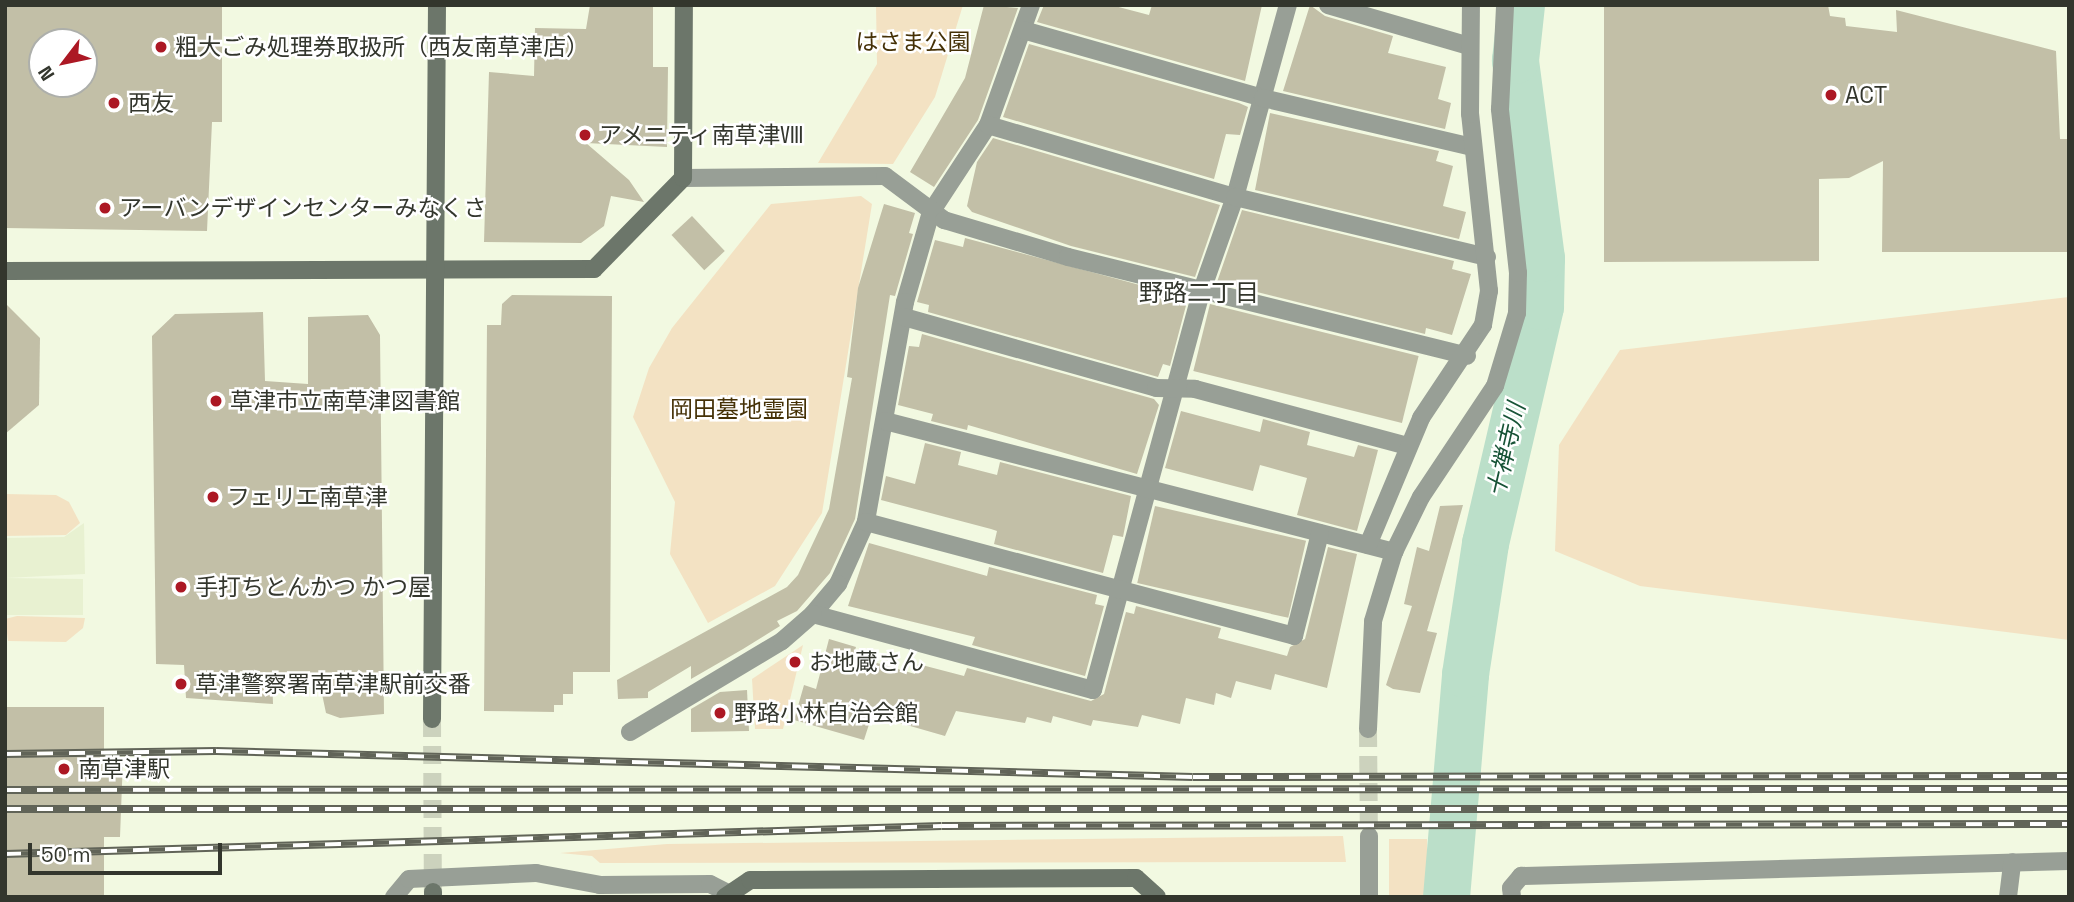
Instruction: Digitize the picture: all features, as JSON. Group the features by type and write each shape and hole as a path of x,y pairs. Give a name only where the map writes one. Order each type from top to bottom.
{"street":[{"path":"432,719 433,271 438,5"},
{"path":"5,271 594,269 683,178 684,5"},
{"path":"631,732 782,641 813,614 838,584 866,522 904,317 931,212 989,125 1031,5"},
{"path":"813,614 1093,690 1202,290 1235,197 1288,5"},
{"path":"1328,5 1469,46"},
{"path":"1368,545 1407,446 1467,356 1483,325 1487,257 1472,147 1469,46 1471,5"},
{"path":"1368,729 1373,621 1394,552 1428,485 1495,386 1510,350 1518,272 1500,109 1505,5"},
{"path":"1023,30 1263,98 1472,147"},
{"path":"989,125 1235,197 1487,257"},
{"path":"683,178 885,176 931,212 1068,257 1467,356"},
{"path":"904,317 1156,388 1176,388 1407,446"},
{"path":"885,421 1394,552"},
{"path":"866,522 1294,636 1321,533"},
{"path":"1369,836 1369,897"},
{"path":"1512,897 1511,888 1521,876 2069,861"},
{"path":"2008,897 2012,862"},
{"path":"394,897 409,880 536,873 600,884 710,884 727,895 750,880 946,888 1136,878 1157,897"}],"shaded area":[{"path":"84,523 85,574 6,578 83,579 83,615 6,615 5,538 64,537"}],"green space":[{"name":"はさま公園","path":"876,5 963,5 935,97 893,164 818,163 877,64"},
{"name":"岡田墓地霊園","path":"861,196 872,204 822,513 775,586 708,623 670,554 675,502 633,417 649,368 672,328 771,204"},
{"path":"2069,297 2069,640 1640,586 1555,551 1559,445 1620,350"},
{"path":"5,494 56,495 69,502 80,523 66,535 5,536"},
{"path":"17,616 85,618 83,628 66,642 8,641 5,619"},
{"path":"803,645 783,729 755,729 752,679"},
{"path":"1343,836 1346,862 600,863 592,856 560,853 667,844"},
{"path":"1389,839 1427,839 1427,897 1389,897"}],"building":[{"name":"西友","path":"5,5 222,5 222,122 212,122 207,231 5,228"},
{"path":"590,5 653,5 653,67 668,67 667,147 586,143 629,180 644,202 611,196 604,226 581,243 484,242 489,72 534,76 535,28 586,29"},
{"path":"984,5 1018,8 978,120 934,187 910,172 965,78"},
{"path":"1044,5 1111,5 1149,15 1152,5 1262,5 1245,81 1037,22"},
{"path":"1310,5 1325,16 1393,36 1388,53 1446,67 1438,99 1451,103 1445,129 1283,91"},
{"name":"ACT","path":"1604,5 1828,5 1830,16 1845,18 1846,26 1897,32 1896,10 2056,51 2060,139 2069,139 2069,252 1882,252 1883,161 1849,178 1819,179 1819,261 1604,262"},
{"path":"1029,44 1239,103 1248,107 1240,135 1226,134 1214,179 1003,117"},
{"path":"1270,113 1439,151 1436,161 1453,166 1443,206 1466,212 1459,239 1255,190"},
{"path":"993,138 1220,205 1195,277 1071,246 972,212 967,206 977,162"},
{"path":"884,204 915,213 909,233 913,234 895,296 890,295 855,519 830,573 797,611 777,621 780,626 743,649 691,679 691,666 648,692 648,698 618,699 617,680 787,587 798,575 829,509 852,378 847,377 858,288"},
{"path":"1242,210 1454,261 1452,269 1471,274 1452,335 1426,328 1425,334 1217,282"},
{"path":"692,216 725,251 704,270 672,235"},
{"path":"965,238 1188,298 1170,366 1163,364 1158,377 928,312 929,305 917,302 935,240 963,247"},
{"path":"512,295 612,296 610,672 573,672 573,694 563,694 563,705 554,705 554,712 484,711 487,325 501,325 502,304"},
{"path":"5,303 40,338 39,405 5,434"},
{"path":"1210,304 1419,356 1402,423 1193,371"},
{"path":"263,312 265,381 308,384 308,317 368,315 380,335 384,714 340,718 326,713 318,675 272,674 273,704 186,698 184,665 156,664 152,336 175,314"},
{"path":"922,334 1154,399 1159,405 1137,474 968,425 967,430 931,421 933,414 898,405 909,346 919,347"},
{"path":"1181,411 1260,432 1263,419 1310,432 1307,445 1354,457 1358,445 1378,450 1357,531 1297,515 1307,478 1260,465 1253,491 1165,468"},
{"path":"925,443 961,452 958,465 997,475 1000,462 1131,496 1123,537 1113,535 1103,573 994,544 997,531 991,529 881,500 886,476 915,484"},
{"path":"1463,505 1427,631 1437,633 1420,693 1393,689 1386,685 1412,606 1404,604 1417,547 1429,551 1440,506"},
{"path":"1155,506 1306,541 1288,618 1137,583"},
{"path":"869,543 987,576 989,567 1097,595 1095,604 1104,606 1085,676 972,645 975,637 848,606"},
{"path":"1328,547 1357,554 1327,688 1275,674 1271,690 1236,681 1231,698 1216,693 1214,705 1186,698 1180,724 1142,715 1138,727 1093,720 1091,726 1053,716 1051,723 1027,717 1025,723 956,711 945,736 872,715 864,740 794,720 804,685 816,689 829,639 856,647 853,656 915,674 918,664 964,676 967,668 1091,701 1104,694 1126,612 1134,614 1136,606 1221,628 1218,638 1287,656 1290,647 1305,639"},
{"name":"野路小林自治会館","path":"747,690 749,731 691,732 691,709 720,692"},
{"path":"5,707 104,707 104,759 123,759 120,837 104,837 104,896 5,895"}],"waterway":[{"name":"十禅寺川","path":"1446,897 1465,674 1485,543 1540,306 1541,258 1515,60 1521,5"}],"tunnel":[{"path":"432,719 433,892"},
{"path":"1368,729 1369,836"}],"railway":[{"path":"5,754 216,751 1193,777 2069,776"},
{"path":"5,790 2069,789"},
{"path":"5,809 2069,809"},
{"path":"5,854 942,826 2069,824"}],"place":[{"name":"粗大ごみ処理券取扱所（西友南草津店）","path":"161,47"},
{"name":"ACT","path":"1831,95"},
{"name":"西友","path":"114,103"},
{"name":"アメニティ南草津Ⅷ","path":"585,135"},
{"name":"アーバンデザインセンターみなくさ","path":"105,208"},
{"name":"草津市立南草津図書館","path":"216,401"},
{"name":"フェリエ南草津","path":"213,497"},
{"name":"手打ちとんかつ かつ屋","path":"181,587"},
{"name":"お地蔵さん","path":"795,662"},
{"name":"草津警察署南草津駅前交番","path":"181,684"},
{"name":"野路小林自治会館","path":"720,713"},
{"name":"南草津駅","path":"64,769"}],"district":[{"name":"野路二丁目","path":"1199,293"}]}
